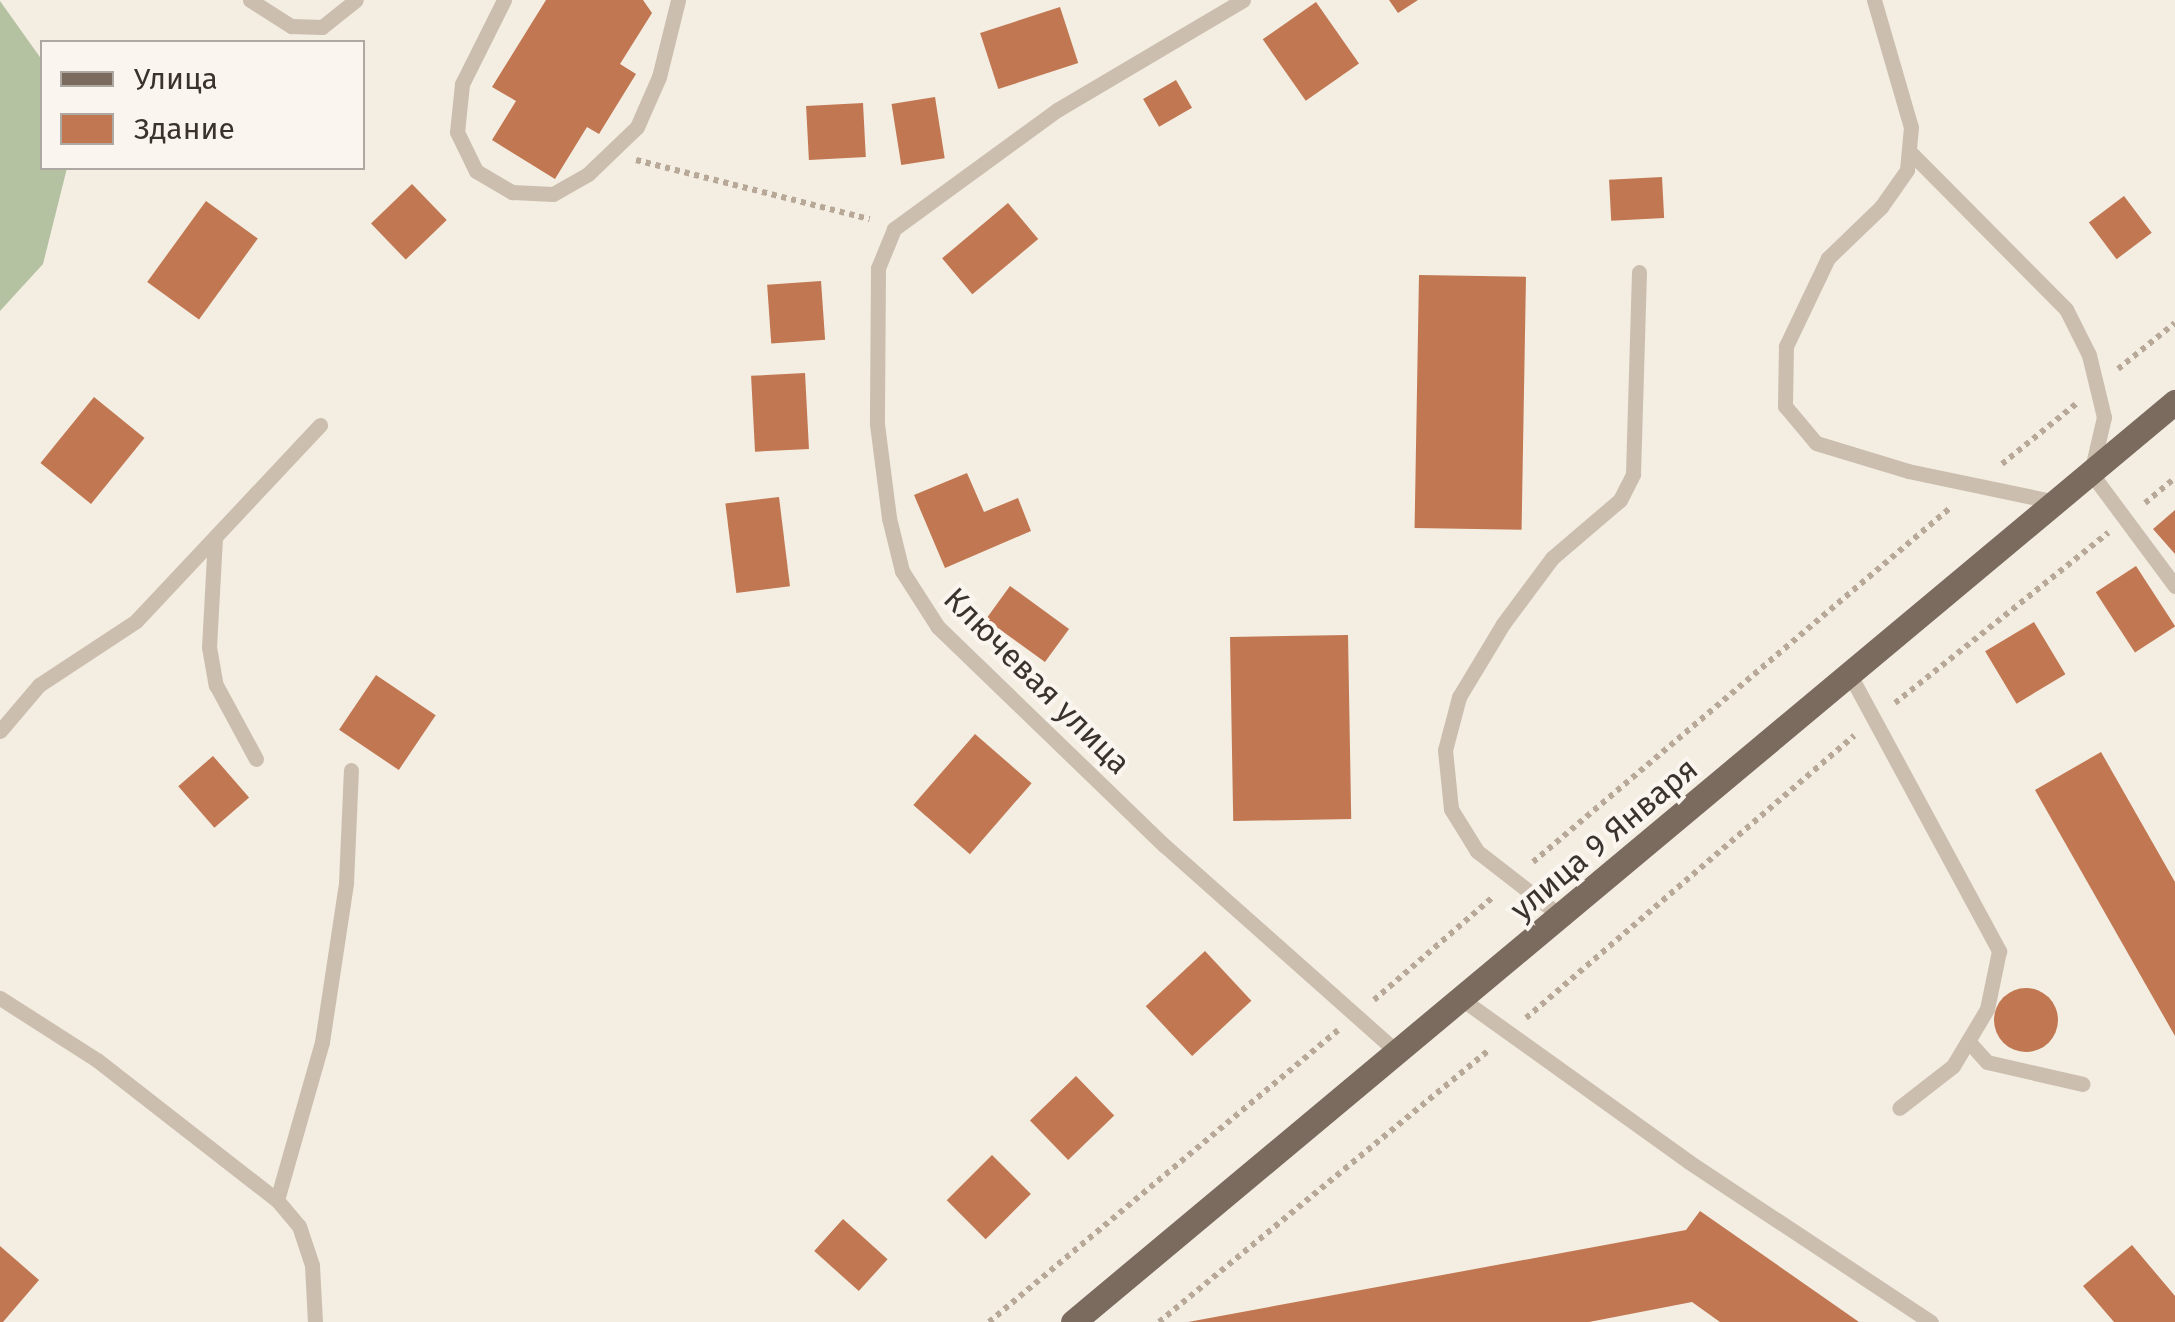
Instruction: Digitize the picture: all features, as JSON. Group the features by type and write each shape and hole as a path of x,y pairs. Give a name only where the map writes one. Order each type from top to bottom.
{"main road":[{"name":"улица 9 Января","path":"1072,1322 1399,1054 2175,402"}],"lane":[{"path":"250,0 291,26 322,27 356,0"},
{"path":"504,0 462,84 457,132 476,171 512,192 553,194 588,174 637,127 659,77 678,0"},
{"name":"Ключевая улица","path":"1243,0 1057,110 894,229 878,268 876,424 902,571 938,627 1165,846 1399,1054"},
{"path":"1874,0 1911,127 1908,170 1881,207 1828,258 1786,346 1785,406 1816,443 2056,502"},
{"path":"1909,152 2066,310 2104,417 2091,473 2156,570 2175,589"},
{"path":"1562,917 1477,851 1452,810 1445,750 1459,697 1503,624 1552,558 1620,500 1633,474 1639,272"},
{"path":"0,731 39,685 136,621 320,425"},
{"path":"215,537 209,647 216,685 256,759"},
{"path":"1850,675 1999,950 1987,1009 1953,1066 1898,1108"},
{"path":"277,1200 322,1042 346,883 351,770"},
{"path":"0,998 97,1060 277,1200 298,1226 312,1265 316,1322"},
{"path":"1463,1000 1688,1162 1931,1322"},
{"path":"1968,1041 1987,1062 2083,1084"}],"path":[{"path":"640,164 854,212"},
{"path":"989,1322 1355,1016 1976,485 2175,323"},
{"path":"1160,1322 1509,1033 1876,717 2175,478"}],"green space":[{"path":"0,1 40,57 40,170 66,170 43,264 0,311"}],"building":[{"path":"546,0 643,0 652,13 620,64 636,74 599,134 587,127 555,179 492,140 516,101 492,87"},
{"path":"1389,0 1418,0 1398,13"},
{"path":"1316,2 1359,63 1306,101 1263,39"},
{"path":"1060,7 1078,63 998,89 980,33"},
{"path":"1176,80 1192,108 1159,127 1143,99"},
{"path":"935,97 945,158 901,165 892,104"},
{"path":"863,103 866,157 809,160 806,106"},
{"path":"1662,177 1664,218 1611,221 1609,180"},
{"path":"412,184 447,220 406,260 371,224"},
{"path":"2124,196 2152,233 2117,259 2089,222"},
{"path":"206,201 258,239 199,320 147,282"},
{"path":"1008,203 1038,239 972,294 942,258"},
{"path":"1419,275 1526,277 1522,530 1415,528"},
{"path":"821,281 825,340 771,344 767,285"},
{"path":"805,373 809,449 755,452 751,376"},
{"path":"94,397 145,438 91,504 41,463"},
{"path":"967,473 984,512 1018,498 1031,531 945,568 914,495"},
{"path":"779,497 790,586 736,593 725,504"},
{"path":"2175,510 2175,554 2153,529"},
{"path":"2136,566 2175,627 2135,653 2096,592"},
{"path":"1010,586 1069,629 1045,662 986,619"},
{"path":"2034,622 2065,674 2017,704 1985,651"},
{"path":"1348,635 1351,819 1233,821 1230,637"},
{"path":"376,675 436,715 399,770 339,730"},
{"path":"975,734 1032,783 970,854 913,805"},
{"path":"2101,752 2175,882 2175,1036 2035,790"},
{"path":"213,756 249,798 214,828 178,786"},
{"path":"1205,951 1251,1001 1192,1056 1146,1006"},
{"path":"2026,988 2049,997 2058,1020 2049,1043 2026,1052 2003,1043 1994,1020 2003,997"},
{"path":"1076,1076 1114,1116 1068,1160 1030,1120"},
{"path":"992,1155 1031,1194 986,1239 947,1200"},
{"path":"1700,1211 1859,1322 1720,1322 1692,1302 1589,1322 1188,1322 1686,1230"},
{"path":"843,1219 888,1259 859,1291 814,1251"},
{"path":"2132,1245 2175,1296 2175,1322 2114,1322 2083,1286"},
{"path":"0,1246 39,1280 3,1322 0,1322"}]}
